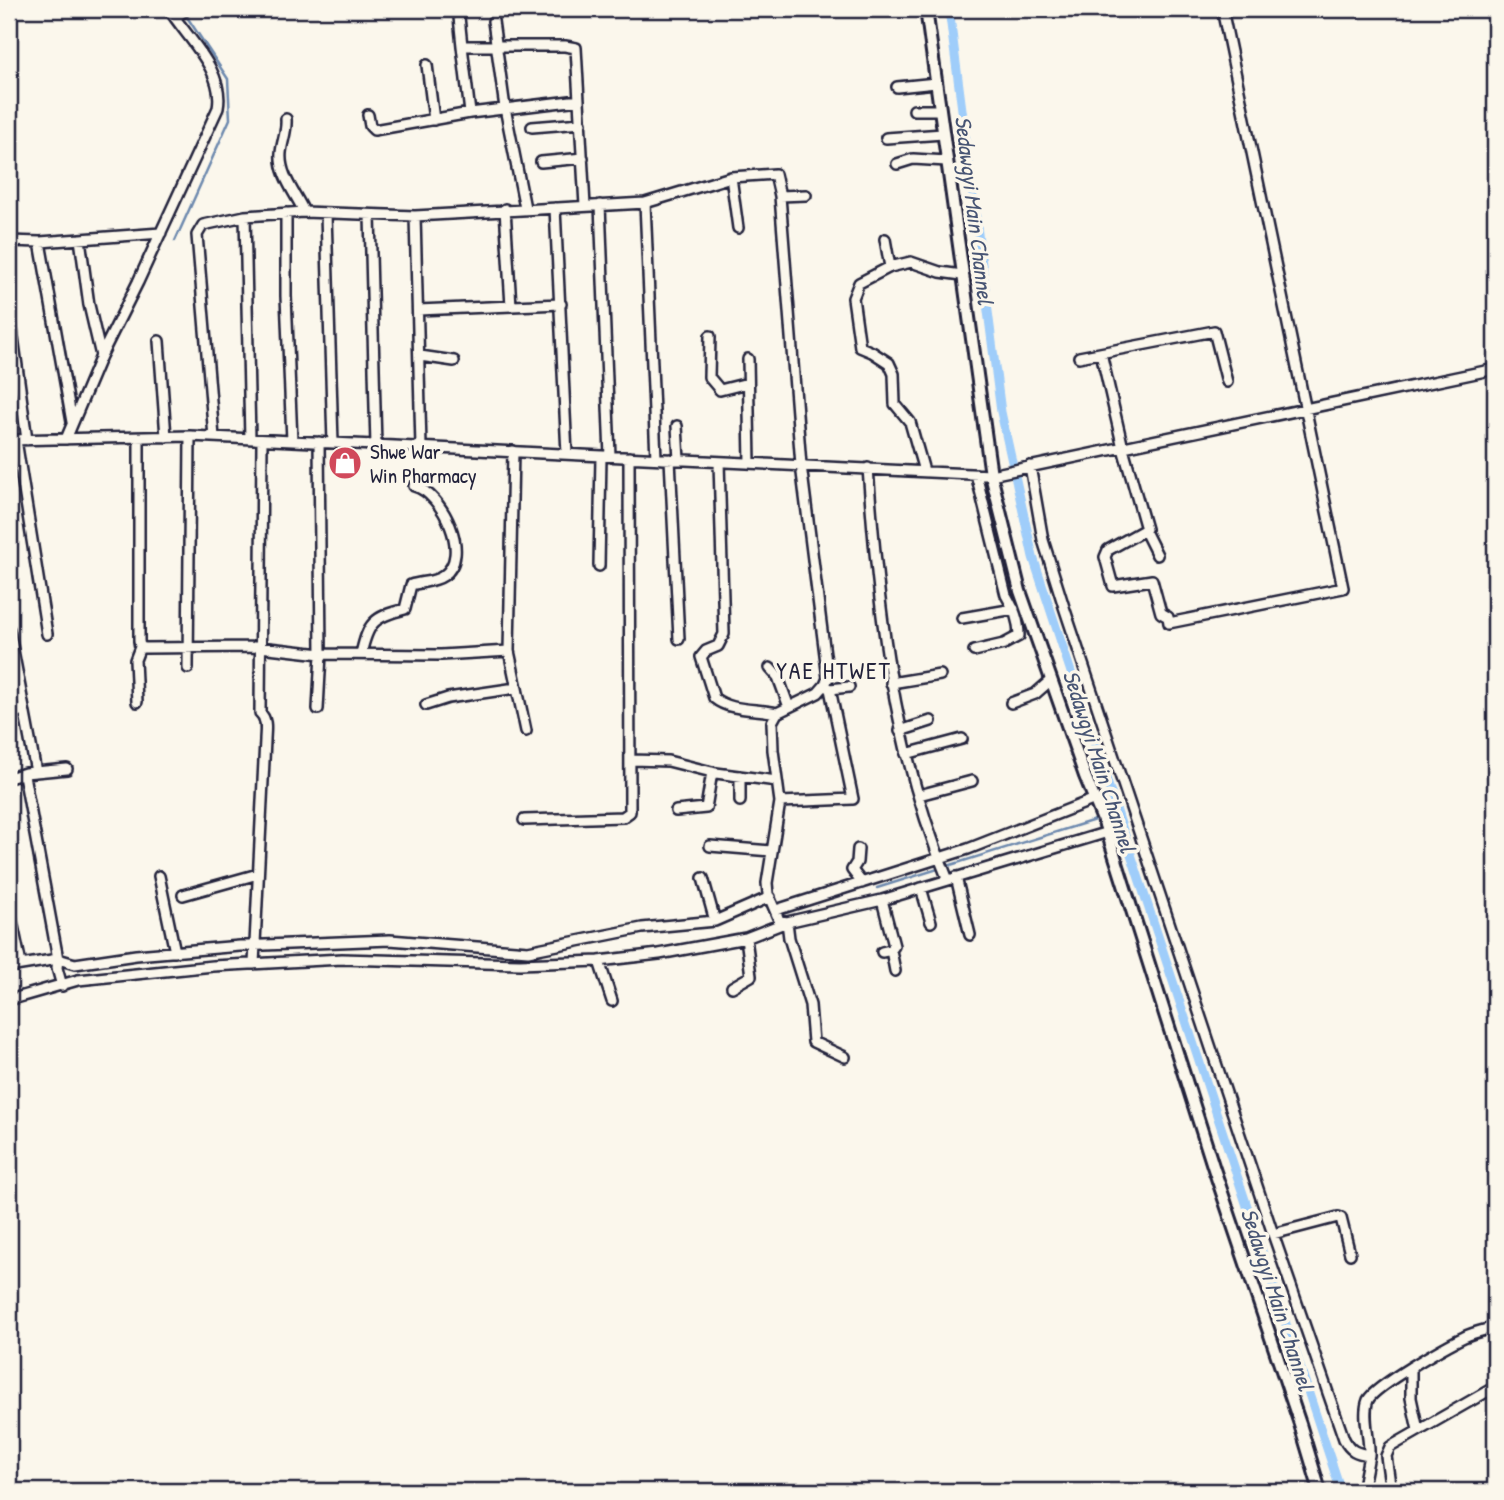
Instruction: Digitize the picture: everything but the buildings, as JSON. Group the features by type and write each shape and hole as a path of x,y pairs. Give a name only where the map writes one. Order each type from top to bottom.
{"street":[{"path":"66,439 100,356 161,233 214,116 219,99 212,73 182,12 169,9"},
{"path":"926,9 961,275 995,474 1020,592 1107,828 1209,1153 1320,1491"},
{"path":"1145,531 1112,545 1106,553 1107,563 1114,587 1152,580 1161,613 1168,617 1169,623 1343,588 1222,9"},
{"path":"459,17 470,113"},
{"path":"493,20 505,108 525,208"},
{"path":"462,46 576,48 585,206"},
{"path":"427,65 435,120"},
{"path":"897,88 936,83"},
{"path":"368,115 370,126 374,130 470,113 579,100"},
{"path":"914,110 940,110"},
{"path":"286,119 282,164 304,212"},
{"path":"532,127 581,123"},
{"path":"886,138 943,134"},
{"path":"541,162 583,158"},
{"path":"897,164 913,159 947,161"},
{"path":"214,437 197,234 203,225 245,216 304,212 415,216 645,203 731,177 775,174 780,196 800,465 827,687 853,799 780,802"},
{"path":"731,177 738,228"},
{"path":"780,196 806,195"},
{"path":"645,203 656,458"},
{"path":"599,566 606,456 600,205"},
{"path":"555,208 567,454"},
{"path":"505,209 510,306"},
{"path":"286,214 286,296 292,441"},
{"path":"326,214 333,443"},
{"path":"370,215 376,446"},
{"path":"245,216 250,439"},
{"path":"415,216 421,447"},
{"path":"9,241 40,242 161,233"},
{"path":"80,239 89,305 100,356"},
{"path":"886,239 890,267"},
{"path":"40,242 54,333 72,422"},
{"path":"924,471 910,422 895,404 894,374 889,363 860,347 853,298 859,283 890,267 911,262 940,272 961,275"},
{"path":"418,310 561,304"},
{"path":"9,307 27,440"},
{"path":"1079,357 1214,331 1227,382"},
{"path":"710,336 709,377 720,390 748,383"},
{"path":"159,341 166,437"},
{"path":"1101,353 1145,531 1157,555"},
{"path":"420,356 454,361"},
{"path":"748,359 750,463"},
{"path":"47,634 13,440 190,436 995,474 1495,369"},
{"path":"677,426 675,459 679,639"},
{"path":"188,668 190,436"},
{"path":"137,702 135,660 140,646 139,438"},
{"path":"254,964 265,733 263,716 260,713 262,440"},
{"path":"318,709 321,654 319,442"},
{"path":"513,451 509,651 526,730"},
{"path":"524,820 627,816 630,812 629,457"},
{"path":"719,461 724,634 718,646 706,651 701,657 714,698 733,708 774,712 827,687 849,687"},
{"path":"1027,467 1043,540 1064,607 1273,1234 1344,1439 1356,1453 1369,1455"},
{"path":"868,468 881,609 900,730 941,861 950,878 970,935"},
{"path":"974,651 1004,644 1019,636 1019,624 1006,595 975,474"},
{"path":"361,654 366,630 371,624 392,612 405,609 411,585 443,576 452,565 455,547 449,522 430,493 414,486"},
{"path":"1006,595 1020,592"},
{"path":"962,618 1014,609"},
{"path":"9,629 36,772"},
{"path":"140,646 158,649 260,648 321,654 452,655 509,651"},
{"path":"770,668 778,677 789,707"},
{"path":"891,683 940,675"},
{"path":"1011,703 1035,694 1051,680"},
{"path":"426,705 448,698 516,688"},
{"path":"760,702 774,712"},
{"path":"9,714 24,710"},
{"path":"774,712 771,728 780,802 767,883 770,897 789,938 810,1005 812,1039 816,1044 845,1057"},
{"path":"900,730 931,721"},
{"path":"906,754 962,739"},
{"path":"631,760 667,761 712,772 777,781"},
{"path":"9,778 66,769"},
{"path":"676,811 706,808 712,772"},
{"path":"24,775 62,983"},
{"path":"740,776 740,801"},
{"path":"919,795 972,781"},
{"path":"9,1000 62,983 254,964 342,959 520,964 599,961 659,954 746,938 780,917 862,883 941,861 1095,799"},
{"path":"780,917 882,900 1107,828"},
{"path":"710,846 771,851"},
{"path":"858,849 857,862 852,870 862,883"},
{"path":"183,895 258,874"},
{"path":"159,876 175,952"},
{"path":"703,878 715,921"},
{"path":"921,888 931,922"},
{"path":"9,967 21,964 75,964 254,946 390,940 528,951 642,928 715,921 770,897"},
{"path":"882,900 894,946 887,951 895,971"},
{"path":"9,907 21,964"},
{"path":"732,987 751,976 746,938"},
{"path":"421,961 425,944"},
{"path":"599,961 612,1001"},
{"path":"1273,1234 1338,1217 1350,1254"},
{"path":"1365,1491 1370,1440 1366,1412 1372,1395 1411,1367 1465,1336 1495,1327"},
{"path":"1411,1367 1411,1398 1419,1430"},
{"path":"1391,1491 1386,1456 1390,1447 1495,1387"}],"waterway":[{"name":"Sedawgyi Main Channel","path":"949,9 1001,412 1033,557 1341,1491"},
{"path":"175,241 230,119 228,79 185,14"},
{"path":"1104,817 1118,813"},
{"path":"877,888 1098,819"}],"place":[{"name":"Shwe War Win Pharmacy","path":"345,463"}],"district":[{"name":"YAE HTWET","path":"834,670"}]}
